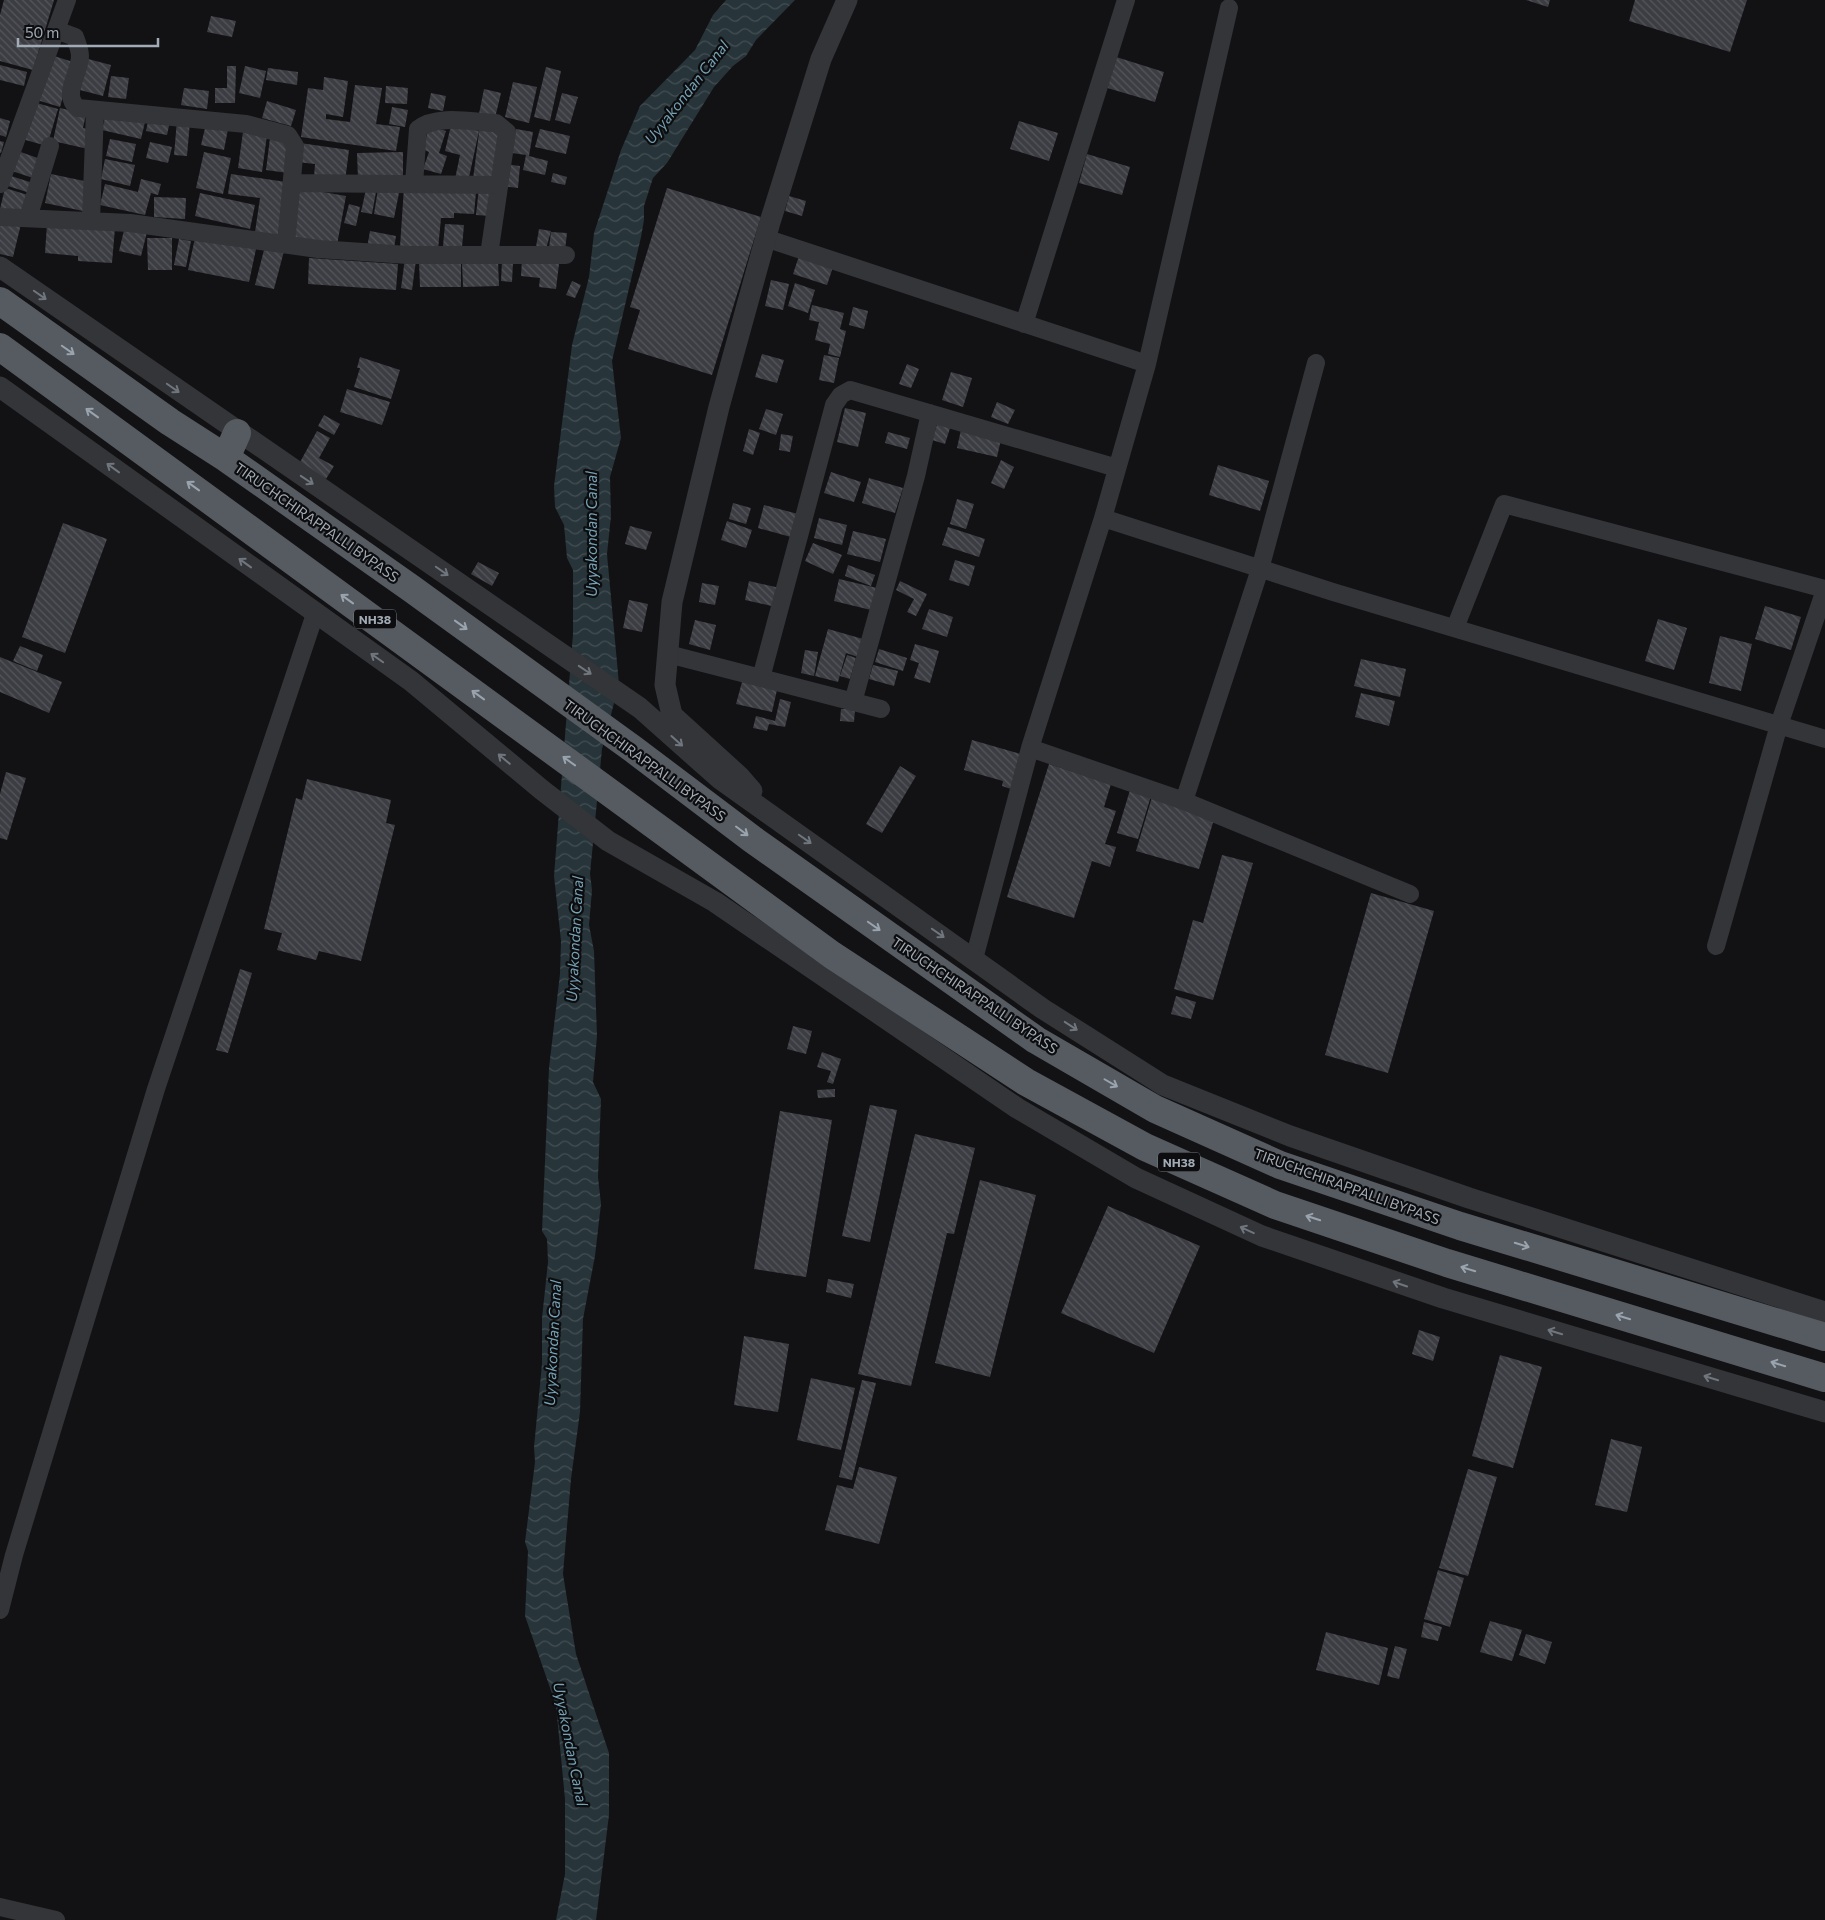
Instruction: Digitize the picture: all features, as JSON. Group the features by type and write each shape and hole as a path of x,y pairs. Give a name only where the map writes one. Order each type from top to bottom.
{"highway":[{"name":"TIRUCHCHIRAPPALLI BYPASS","path":"0,301 170,422 226,458 634,748 760,844 1036,1040 1155,1109 1280,1165 1460,1226 1825,1336"},
{"name":"NH38","path":"0,347 832,955 1026,1082 1146,1147 1284,1208 1447,1263 1825,1378"},
{"path":"226,458 237,432"}],"street":[{"path":"0,184 67,0"},
{"path":"774,817 739,776 672,715 665,685 672,602 719,407 765,238 821,59 847,0"},
{"path":"1024,324 1126,0"},
{"path":"974,959 1030,748 1103,518 1147,364 1229,8"},
{"path":"56,30 75,37 80,56 70,96 72,103 78,108 246,124 288,135 295,146 286,244"},
{"path":"91,221 96,110"},
{"path":"414,184 418,130 426,124 436,121 496,123 502,126 507,132 489,255"},
{"path":"28,218 50,146"},
{"path":"292,184 498,185"},
{"path":"0,217 130,223 286,244 408,255 566,255"},
{"path":"765,238 1147,364"},
{"path":"0,267 640,708 720,779 1043,1008 1163,1085 1290,1136 1469,1198 1825,1312"},
{"path":"1184,802 1260,569 1316,363"},
{"path":"0,387 411,681 542,790 608,841 715,902 1017,1108 1136,1178 1262,1236 1397,1283 1825,1412"},
{"path":"761,678 834,405 841,395 850,390 1117,468"},
{"path":"852,702 916,476 930,413"},
{"path":"1455,628 1504,504 1825,590 1779,725 1716,946"},
{"path":"1103,518 1260,569 1825,739"},
{"path":"0,1610 14,1555 156,1088 315,614"},
{"path":"668,654 881,709"},
{"path":"1030,748 1184,802 1410,894"},
{"path":"0,1907 56,1920"}],"water":[{"name":"Uyyakondan Canal","path":"726,0 795,0 756,40 746,56 733,66 714,87 667,163 653,178 644,206 641,237 612,361 621,438 610,477 611,516 607,554 619,684 602,749 590,874 592,890 589,925 594,951 597,1036 593,1082 601,1099 598,1177 601,1204 595,1256 583,1319 580,1412 571,1479 563,1574 576,1654 609,1753 609,1815 596,1920 556,1920 565,1874 565,1799 556,1705 525,1616 528,1551 525,1542 535,1462 534,1447 542,1364 542,1318 548,1262 547,1239 542,1231 549,1068 560,974 561,941 554,876 573,634 573,570 567,558 564,525 555,507 554,486 572,345 589,277 594,233 621,150 640,106 695,50 713,15"}],"building":[{"path":"4,0 54,0 33,70 0,61 0,15"},
{"path":"1526,0 1550,0 1548,7"},
{"path":"1635,0 1747,0 1730,52 1629,21"},
{"path":"211,16 236,21 232,37 207,32"},
{"path":"51,55 73,62 60,107 37,100"},
{"path":"1113,56 1164,72 1155,102 1104,87"},
{"path":"88,59 111,65 103,96 80,90"},
{"path":"0,65 27,72 24,86 0,80"},
{"path":"227,66 236,66 235,103 215,103 215,88 227,88"},
{"path":"245,66 266,71 260,98 239,93"},
{"path":"546,67 561,71 550,121 534,117"},
{"path":"268,68 298,72 297,85 266,80"},
{"path":"111,76 129,78 126,99 108,97"},
{"path":"324,77 348,81 343,117 326,114 326,119 350,122 355,85 382,88 376,124 400,127 396,151 301,137 308,88 323,90"},
{"path":"513,82 537,87 529,123 505,117"},
{"path":"386,86 408,88 407,104 385,103"},
{"path":"184,88 209,91 207,109 181,105"},
{"path":"484,89 501,93 495,118 479,114"},
{"path":"431,93 446,96 443,111 428,108"},
{"path":"562,93 578,97 570,124 555,120"},
{"path":"267,101 296,110 291,126 262,118"},
{"path":"33,102 58,109 47,146 22,139"},
{"path":"392,107 408,110 405,127 389,124"},
{"path":"60,108 86,114 83,128 92,130 88,149 53,141"},
{"path":"106,113 145,122 141,139 102,130"},
{"path":"149,117 170,121 167,135 146,131"},
{"path":"0,118 10,121 6,137 0,135"},
{"path":"177,120 190,122 187,156 174,155"},
{"path":"1019,121 1058,133 1049,161 1010,149"},
{"path":"206,124 228,129 224,150 201,145"},
{"path":"451,125 479,131 468,182 455,179 460,155 445,151"},
{"path":"480,125 500,127 494,181 473,179"},
{"path":"430,126 446,131 439,153 447,156 441,174 423,169 429,152 422,149"},
{"path":"516,129 533,132 529,156 548,161 545,175 523,170 526,155 512,153"},
{"path":"540,129 570,136 566,154 535,147"},
{"path":"243,132 267,135 262,172 238,168"},
{"path":"270,138 293,142 288,173 266,170"},
{"path":"110,139 136,144 132,162 106,156"},
{"path":"0,141 4,142 1,153 0,153"},
{"path":"150,142 172,147 168,163 146,158"},
{"path":"300,143 349,150 345,181 314,177 315,164 297,162"},
{"path":"18,151 43,160 36,179 12,171"},
{"path":"204,152 231,158 223,194 196,188"},
{"path":"403,152 403,177 358,179 357,153"},
{"path":"1087,154 1130,167 1122,195 1079,183"},
{"path":"105,159 135,165 130,186 101,179"},
{"path":"503,164 520,166 518,188 501,186"},
{"path":"553,173 567,177 565,185 551,182"},
{"path":"51,174 89,182 83,211 45,203"},
{"path":"231,174 286,182 278,235 255,232 260,198 228,194"},
{"path":"11,176 36,184 33,194 8,186"},
{"path":"141,179 161,184 158,195 151,193 145,215 100,205 105,184 138,192"},
{"path":"404,187 476,192 474,214 454,213 454,218 441,218 438,250 400,247"},
{"path":"479,187 493,189 490,216 476,215"},
{"path":"5,188 31,196 25,217 0,209"},
{"path":"300,188 346,196 337,245 292,238"},
{"path":"667,188 761,217 712,375 628,349 640,310 630,307"},
{"path":"366,189 376,192 372,214 361,212"},
{"path":"378,189 399,193 394,218 374,214"},
{"path":"200,193 255,205 250,229 195,216"},
{"path":"789,196 806,201 802,216 785,211"},
{"path":"154,197 186,198 185,219 154,217"},
{"path":"349,204 360,207 356,226 344,223"},
{"path":"0,220 21,224 13,257 0,254"},
{"path":"47,224 115,228 112,263 78,261 78,256 45,253"},
{"path":"445,224 464,225 462,247 443,246"},
{"path":"125,226 147,232 141,256 119,251"},
{"path":"539,229 551,231 546,249 536,247"},
{"path":"370,231 396,236 393,254 367,248"},
{"path":"551,232 567,233 565,250 549,248"},
{"path":"147,238 172,238 172,270 148,270"},
{"path":"195,238 256,249 249,282 188,270"},
{"path":"179,239 191,241 186,267 174,265"},
{"path":"265,246 284,251 274,289 255,285"},
{"path":"799,256 833,267 827,285 793,274"},
{"path":"309,258 398,264 396,290 308,284"},
{"path":"405,258 416,260 412,290 401,288"},
{"path":"461,260 461,287 420,287 419,262"},
{"path":"498,260 499,286 463,287 462,262"},
{"path":"522,260 559,264 556,289 539,287 540,278 521,276"},
{"path":"502,261 513,262 512,282 501,281"},
{"path":"771,280 789,284 783,310 765,306"},
{"path":"572,281 581,285 575,298 566,295"},
{"path":"795,283 815,290 808,313 788,306"},
{"path":"812,305 844,313 840,329 846,331 840,357 828,354 830,344 815,340 819,322 809,320"},
{"path":"853,307 868,311 864,329 849,325"},
{"path":"762,354 784,360 777,383 755,377"},
{"path":"824,355 839,358 834,383 819,380"},
{"path":"360,357 400,370 391,399 354,387 360,368 357,368"},
{"path":"907,364 919,369 911,388 899,384"},
{"path":"951,372 972,378 963,407 942,400"},
{"path":"347,389 390,402 382,425 340,412"},
{"path":"997,402 1015,410 1008,424 991,417"},
{"path":"845,408 866,413 858,447 837,442"},
{"path":"766,409 783,414 776,435 759,429"},
{"path":"324,415 340,424 334,435 318,426"},
{"path":"939,418 952,422 945,444 932,440"},
{"path":"962,425 1002,435 997,457 957,448"},
{"path":"749,429 760,433 753,455 743,451"},
{"path":"317,431 330,438 319,458 334,466 326,479 299,464"},
{"path":"888,432 910,438 907,449 885,443"},
{"path":"781,434 793,436 790,452 779,450"},
{"path":"1001,460 1014,467 1004,489 991,483"},
{"path":"1218,465 1269,481 1260,511 1209,495"},
{"path":"831,472 861,482 854,502 824,493"},
{"path":"869,478 903,488 895,513 862,503"},
{"path":"957,499 974,504 966,529 950,524"},
{"path":"733,503 751,508 746,524 729,519"},
{"path":"764,505 798,514 791,537 758,528"},
{"path":"819,518 847,525 842,545 814,538"},
{"path":"727,521 752,530 746,548 721,540"},
{"path":"63,523 107,539 65,653 22,637"},
{"path":"630,526 652,532 646,550 625,544"},
{"path":"948,527 985,539 979,557 942,545"},
{"path":"853,531 886,539 880,562 847,554"},
{"path":"813,543 842,555 833,574 805,561"},
{"path":"955,560 975,566 969,586 949,580"},
{"path":"478,562 499,573 492,586 471,574"},
{"path":"848,565 875,575 871,586 845,576"},
{"path":"839,579 877,588 871,610 834,601"},
{"path":"749,581 780,588 776,607 745,600"},
{"path":"900,581 927,594 916,616 907,612 914,599 896,590"},
{"path":"702,583 719,586 715,605 699,602"},
{"path":"629,600 648,604 642,632 623,628"},
{"path":"1765,606 1801,617 1791,650 1755,639"},
{"path":"929,609 953,617 947,637 922,629"},
{"path":"1658,619 1687,628 1674,670 1645,661"},
{"path":"695,620 716,625 710,650 689,644"},
{"path":"828,629 863,639 858,657 846,653 838,682 815,676"},
{"path":"1720,636 1752,644 1741,691 1709,683"},
{"path":"915,644 939,651 930,683 914,678 919,663 910,660"},
{"path":"20,646 43,655 37,671 13,661"},
{"path":"879,649 907,658 903,671 875,662"},
{"path":"805,650 818,652 814,676 801,673"},
{"path":"847,655 856,658 850,679 840,676"},
{"path":"0,657 62,682 49,713 0,692"},
{"path":"1361,659 1406,669 1400,697 1354,686"},
{"path":"873,665 898,671 894,686 869,679"},
{"path":"742,682 777,690 772,712 736,704"},
{"path":"1361,693 1395,701 1389,726 1355,717"},
{"path":"780,699 791,702 785,727 769,724 767,731 753,728 756,716 775,721"},
{"path":"841,709 855,709 854,722 840,721"},
{"path":"972,740 1024,755 1014,790 1002,786 1003,781 964,770"},
{"path":"1049,764 1111,784 1104,807 1116,811 1105,844 1116,847 1110,867 1092,861 1074,918 1007,897"},
{"path":"900,766 916,776 882,833 866,824"},
{"path":"6,772 26,778 7,840 0,838 0,794"},
{"path":"307,779 391,800 386,823 395,825 361,961 319,951 316,960 277,950 282,933 264,929 296,798 302,800"},
{"path":"1130,790 1151,796 1138,839 1117,833"},
{"path":"1152,797 1215,816 1199,869 1136,851"},
{"path":"1222,855 1253,863 1213,1000 1174,989 1193,920 1203,923"},
{"path":"1371,893 1434,911 1388,1073 1325,1055"},
{"path":"240,969 252,973 228,1053 216,1050"},
{"path":"1176,996 1196,1002 1191,1019 1171,1014"},
{"path":"793,1026 812,1031 806,1054 787,1049"},
{"path":"822,1052 841,1059 833,1084 827,1082 831,1071 817,1067"},
{"path":"835,1089 835,1097 818,1098 817,1090"},
{"path":"870,1105 897,1110 870,1242 842,1236"},
{"path":"780,1111 832,1120 806,1277 754,1269"},
{"path":"915,1134 975,1148 954,1234 947,1233 911,1386 858,1374"},
{"path":"980,1180 1036,1195 990,1377 935,1363"},
{"path":"1108,1206 1200,1246 1154,1353 1061,1313"},
{"path":"828,1279 854,1284 851,1298 826,1292"},
{"path":"1419,1330 1440,1337 1433,1361 1412,1354"},
{"path":"744,1336 789,1344 778,1412 734,1405"},
{"path":"1500,1355 1542,1367 1513,1468 1472,1456"},
{"path":"811,1378 855,1388 841,1450 797,1440"},
{"path":"862,1380 876,1383 852,1480 839,1477"},
{"path":"1611,1439 1642,1447 1627,1512 1595,1505"},
{"path":"859,1467 897,1477 879,1544 825,1530 837,1485 853,1489"},
{"path":"1468,1469 1497,1477 1468,1576 1439,1568"},
{"path":"1438,1570 1464,1578 1450,1627 1424,1619"},
{"path":"1490,1621 1522,1630 1512,1661 1480,1652"},
{"path":"1424,1622 1442,1627 1438,1641 1421,1637"},
{"path":"1326,1632 1388,1648 1379,1685 1316,1670"},
{"path":"1526,1634 1552,1642 1545,1664 1519,1655"},
{"path":"1395,1646 1407,1649 1399,1679 1387,1676"}]}
